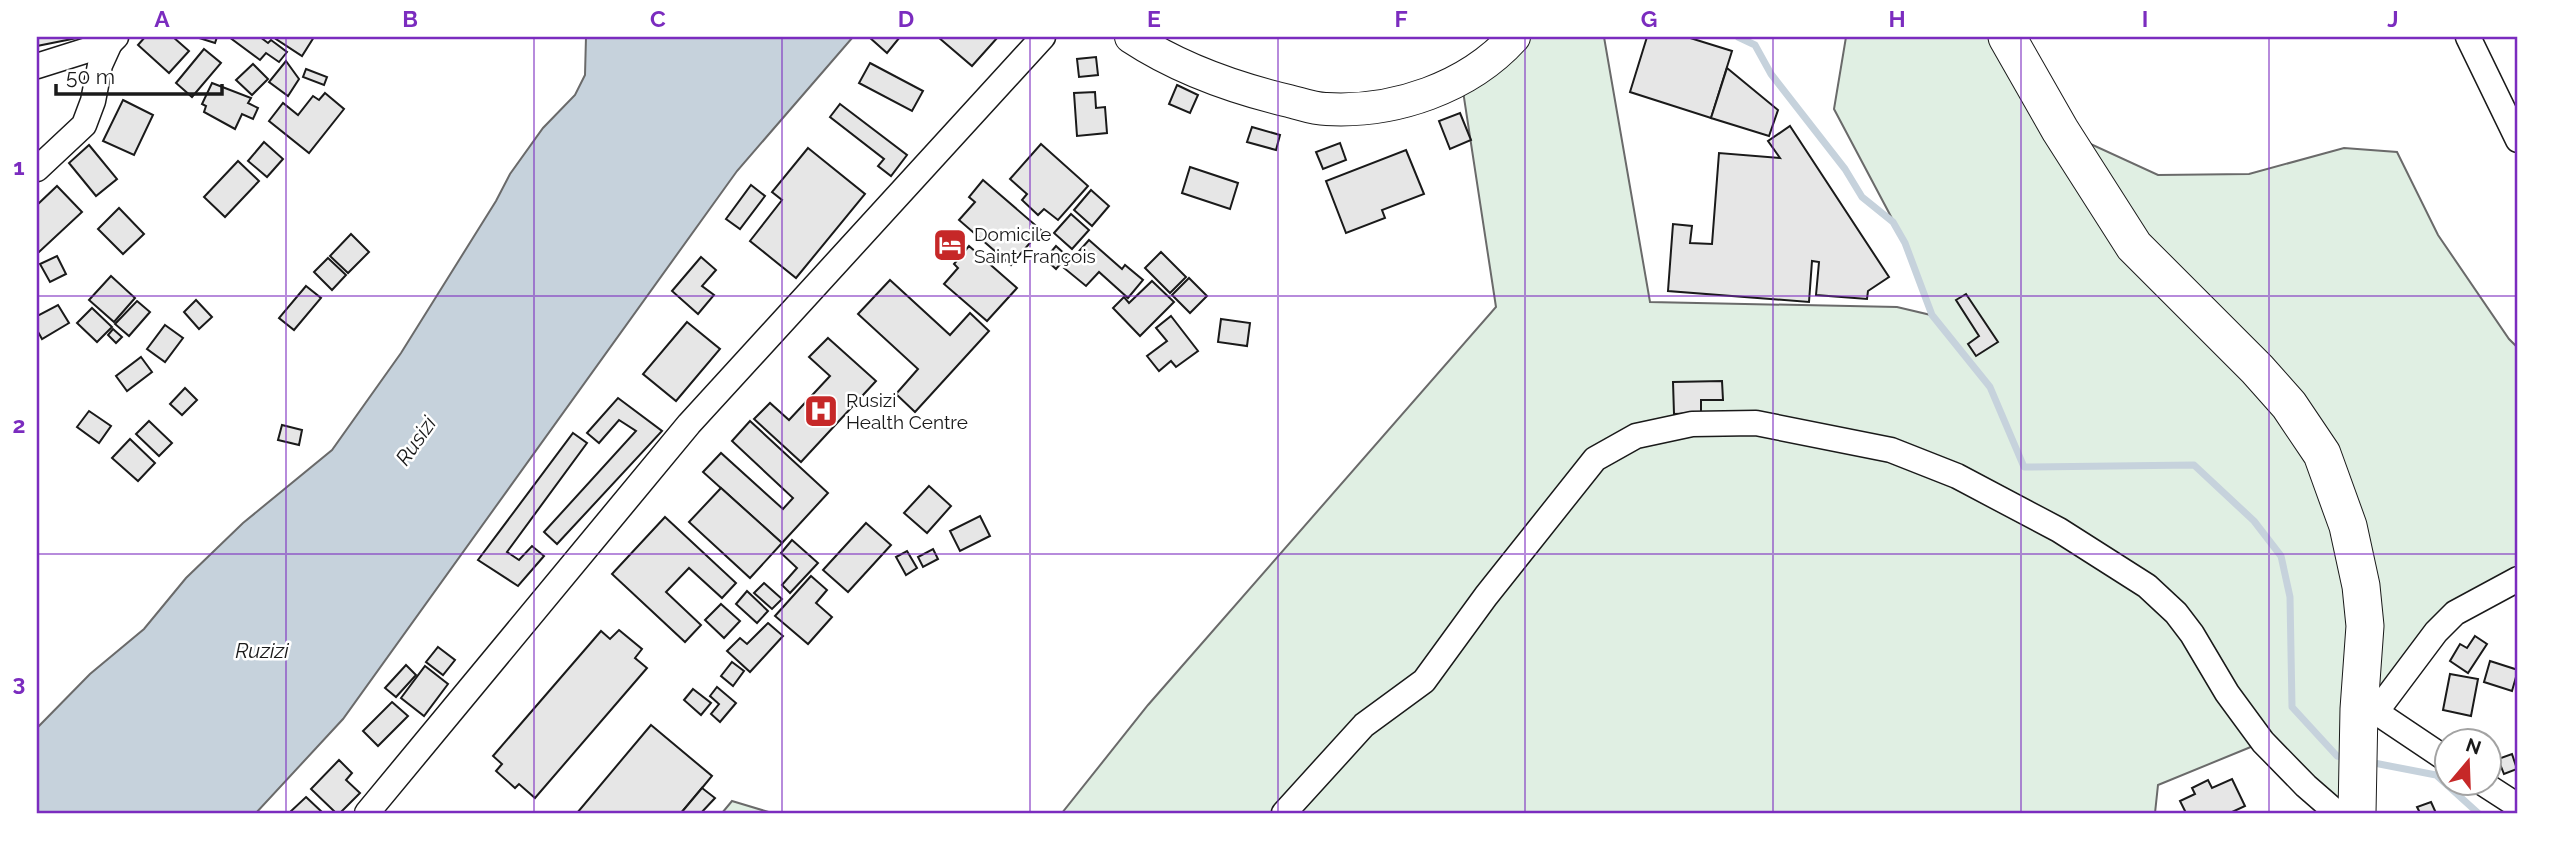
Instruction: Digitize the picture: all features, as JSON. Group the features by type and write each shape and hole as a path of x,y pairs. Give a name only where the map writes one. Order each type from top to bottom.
{"highway":[{"path":"2007,37 2060,130 2134,246 2257,369 2288,405 2322,454 2348,526 2361,586 2365,626 2364,720 2350,806"}],"main road":[{"path":"1131,37 1153,51 1212,78 1266,96 1324,109 1382,108 1445,88 1500,52 1514,37"}],"street":[{"path":"367,813 689,424 1043,37"},
{"path":"2468,37 2518,140"},
{"path":"37,66 113,40"},
{"path":"37,169 84,125 93,101 100,65 113,40"},
{"path":"1284,813 1364,725 1424,681 1486,596 1595,459 1636,436 1692,424 1730,423 1756,423 1891,450 1957,476 2059,530 2136,579 2176,613 2192,634 2227,693 2263,742 2306,786 2350,806"},
{"path":"2432,752 2364,720 2436,632 2455,613 2518,579"},
{"path":"2502,795 2518,806"}],"green space":[{"path":"1514,37 1604,37 1650,302 1897,307 1931,315 1905,243 1834,109 1846,37 2007,37 2060,130 2158,175 2249,174 2344,148 2397,152 2438,235 2509,339 2518,348 2518,579 2470,603 2376,712 2357,813 2263,742 2158,785 2155,813 1062,813 1148,705 1496,307 1461,78"},
{"path":"732,801 772,813 722,813"}],"water":[{"name":"Ruzizi","path":"586,37 853,37 737,171 343,719 256,813 37,813 37,728 90,674 144,629 186,578 243,523 332,450 401,353 510,174 543,128 575,95 585,75"}],"building":[{"path":"37,37 82,37 37,46"},
{"path":"145,37 173,37 189,51 169,73 138,45"},
{"path":"196,37 217,37 215,43"},
{"path":"229,37 260,37 268,43 271,40 287,52 279,62 266,53 260,60"},
{"path":"314,37 302,56 276,39"},
{"path":"869,37 900,37 887,53"},
{"path":"938,37 998,37 972,66"},
{"path":"1647,37 1687,37 1732,51 1711,118 1630,92"},
{"path":"204,49 221,63 192,97 176,83"},
{"path":"1096,57 1098,75 1079,77 1077,59"},
{"path":"286,61 299,79 288,96 269,82"},
{"path":"870,63 923,91 912,111 859,83"},
{"path":"253,64 268,79 252,95 236,80"},
{"path":"1727,68 1778,110 1769,136 1711,118"},
{"path":"306,69 327,77 324,85 303,77"},
{"path":"212,83 251,98 248,103 258,108 253,119 242,114 235,129 204,112 206,106 202,104"},
{"path":"1177,85 1198,95 1190,113 1169,104"},
{"path":"1095,92 1096,108 1105,107 1107,133 1077,136 1074,93"},
{"path":"325,93 344,109 309,153 269,121 283,103 298,115 313,96 319,100"},
{"path":"123,100 153,115 134,155 103,141"},
{"path":"840,104 907,155 891,176 878,166 884,159 830,117"},
{"path":"1460,113 1471,140 1450,149 1439,121"},
{"path":"1790,126 1889,277 1868,291 1867,299 1816,295 1819,262 1812,261 1809,302 1668,291 1673,224 1692,226 1690,243 1712,244 1719,153 1780,158 1768,141"},
{"path":"1252,127 1280,135 1276,150 1247,142"},
{"path":"264,142 283,159 267,177 248,161"},
{"path":"1340,143 1346,160 1323,169 1316,152"},
{"path":"1041,144 1088,186 1058,220 1044,209 1038,215 1022,200 1027,194 1010,179"},
{"path":"89,145 117,179 96,196 69,163"},
{"path":"808,148 865,194 796,278 750,241 782,200 772,192"},
{"path":"1406,150 1424,194 1382,210 1385,218 1346,233 1326,181"},
{"path":"238,161 259,181 225,217 204,197"},
{"path":"1190,167 1238,183 1230,209 1182,193"},
{"path":"983,180 1041,230 1011,265 959,220 975,202 969,197"},
{"path":"751,185 765,196 740,229 726,219"},
{"path":"57,186 82,212 39,252 37,205"},
{"path":"1091,190 1109,206 1092,226 1074,210"},
{"path":"119,208 144,234 123,254 98,229"},
{"path":"1071,214 1089,230 1072,249 1054,233"},
{"path":"351,234 369,252 348,273 330,256"},
{"path":"1089,240 1122,269 1125,265 1143,280 1128,298 1099,272 1086,286 1064,268"},
{"path":"969,246 1017,288 987,321 944,284 958,268 954,264"},
{"path":"1056,246 1067,256 1056,269 1045,259"},
{"path":"1161,252 1186,277 1170,293 1145,268"},
{"path":"57,256 66,274 50,282 40,264"},
{"path":"701,257 716,270 702,286 714,295 698,314 672,291"},
{"path":"328,258 346,275 332,290 314,272"},
{"path":"111,276 135,298 114,322 89,300"},
{"path":"1189,278 1207,296 1190,313 1172,295"},
{"path":"890,280 950,335 970,313 989,331 915,412 896,394 918,369 858,314"},
{"path":"1152,281 1174,302 1140,336 1113,308 1124,297 1129,303"},
{"path":"306,286 321,298 294,330 279,318"},
{"path":"1966,294 1998,342 1976,356 1968,344 1979,336 1956,300"},
{"path":"196,300 212,317 199,329 184,312"},
{"path":"137,301 150,312 129,336 115,324"},
{"path":"58,305 69,323 42,339 37,330 37,316"},
{"path":"92,308 112,327 97,342 77,323"},
{"path":"1171,316 1198,351 1176,367 1171,361 1159,371 1147,356 1167,341 1156,328"},
{"path":"1221,319 1250,323 1247,346 1218,342"},
{"path":"687,322 720,349 676,401 643,374"},
{"path":"165,325 183,338 165,362 147,349"},
{"path":"113,329 122,337 116,343 108,335"},
{"path":"828,338 876,381 801,462 754,419 770,403 789,420 830,376 809,357"},
{"path":"141,357 152,372 127,391 116,376"},
{"path":"1722,381 1723,400 1701,400 1701,413 1674,414 1673,382"},
{"path":"185,388 197,400 182,415 170,404"},
{"path":"618,398 662,431 557,544 544,532 636,431 619,420 599,443 587,433"},
{"path":"89,411 111,426 99,443 77,427"},
{"path":"149,421 172,443 159,456 136,434"},
{"path":"750,421 828,493 782,543 703,472 721,453 783,509 793,498 732,441"},
{"path":"282,425 302,430 299,445 278,440"},
{"path":"573,433 587,443 507,552 519,560 532,546 544,556 518,586 478,560"},
{"path":"130,439 155,463 138,481 112,458"},
{"path":"929,486 951,506 927,533 904,513"},
{"path":"721,488 782,543 750,578 689,522"},
{"path":"980,516 990,536 960,551 950,531"},
{"path":"665,517 736,583 722,598 689,568 666,592 701,625 685,642 612,574"},
{"path":"866,523 891,545 848,592 823,570"},
{"path":"792,540 818,563 790,593 782,585 797,568 781,553"},
{"path":"933,549 938,559 923,567 918,557"},
{"path":"907,551 917,568 906,575 896,557"},
{"path":"811,576 827,590 816,603 832,617 808,644 775,616"},
{"path":"764,583 782,599 772,609 754,593"},
{"path":"747,591 768,611 757,623 736,604"},
{"path":"721,604 740,621 724,638 705,620"},
{"path":"768,623 783,636 750,672 727,651 740,638 747,644"},
{"path":"619,630 642,649 635,658 647,668 535,798 519,784 515,788 496,771 502,764 493,756 601,631 610,639"},
{"path":"2475,636 2487,644 2468,673 2450,661 2460,644 2467,648"},
{"path":"438,647 455,660 443,675 426,662"},
{"path":"2490,661 2518,670 2512,691 2484,682"},
{"path":"732,662 744,671 733,686 721,676"},
{"path":"406,665 416,675 396,697 385,688"},
{"path":"425,666 448,684 424,716 401,698"},
{"path":"2450,674 2478,679 2471,716 2443,710"},
{"path":"717,687 736,703 720,722 711,714 719,704 710,696"},
{"path":"693,689 711,703 701,715 684,700"},
{"path":"392,702 408,716 378,746 363,731"},
{"path":"651,725 712,776 681,813 577,813"},
{"path":"2512,754 2517,769 2504,774 2502,758"},
{"path":"339,760 352,773 346,780 360,793 340,813 336,813 311,789"},
{"path":"2232,779 2245,806 2230,813 2186,813 2180,801 2195,794 2192,788 2208,780 2212,788"},
{"path":"702,788 715,798 701,813 681,813"},
{"path":"306,797 323,813 289,813"},
{"path":"2431,802 2436,813 2420,813 2417,807"}],"waterway":[{"path":"1738,37 1755,45 1771,74 1845,169 1862,197 1893,222 1905,243 1932,315 1990,387 2024,467 2194,465 2254,521 2281,556 2290,597 2292,707 2337,756 2347,758"},
{"path":"2369,762 2436,775 2478,813"}],"place":[{"name":"Domicile Saint François","path":"950,245"},
{"name":"Rusizi Health Centre","path":"821,411"}],"water label":[{"name":"Rusizi","path":"416,441"}]}
